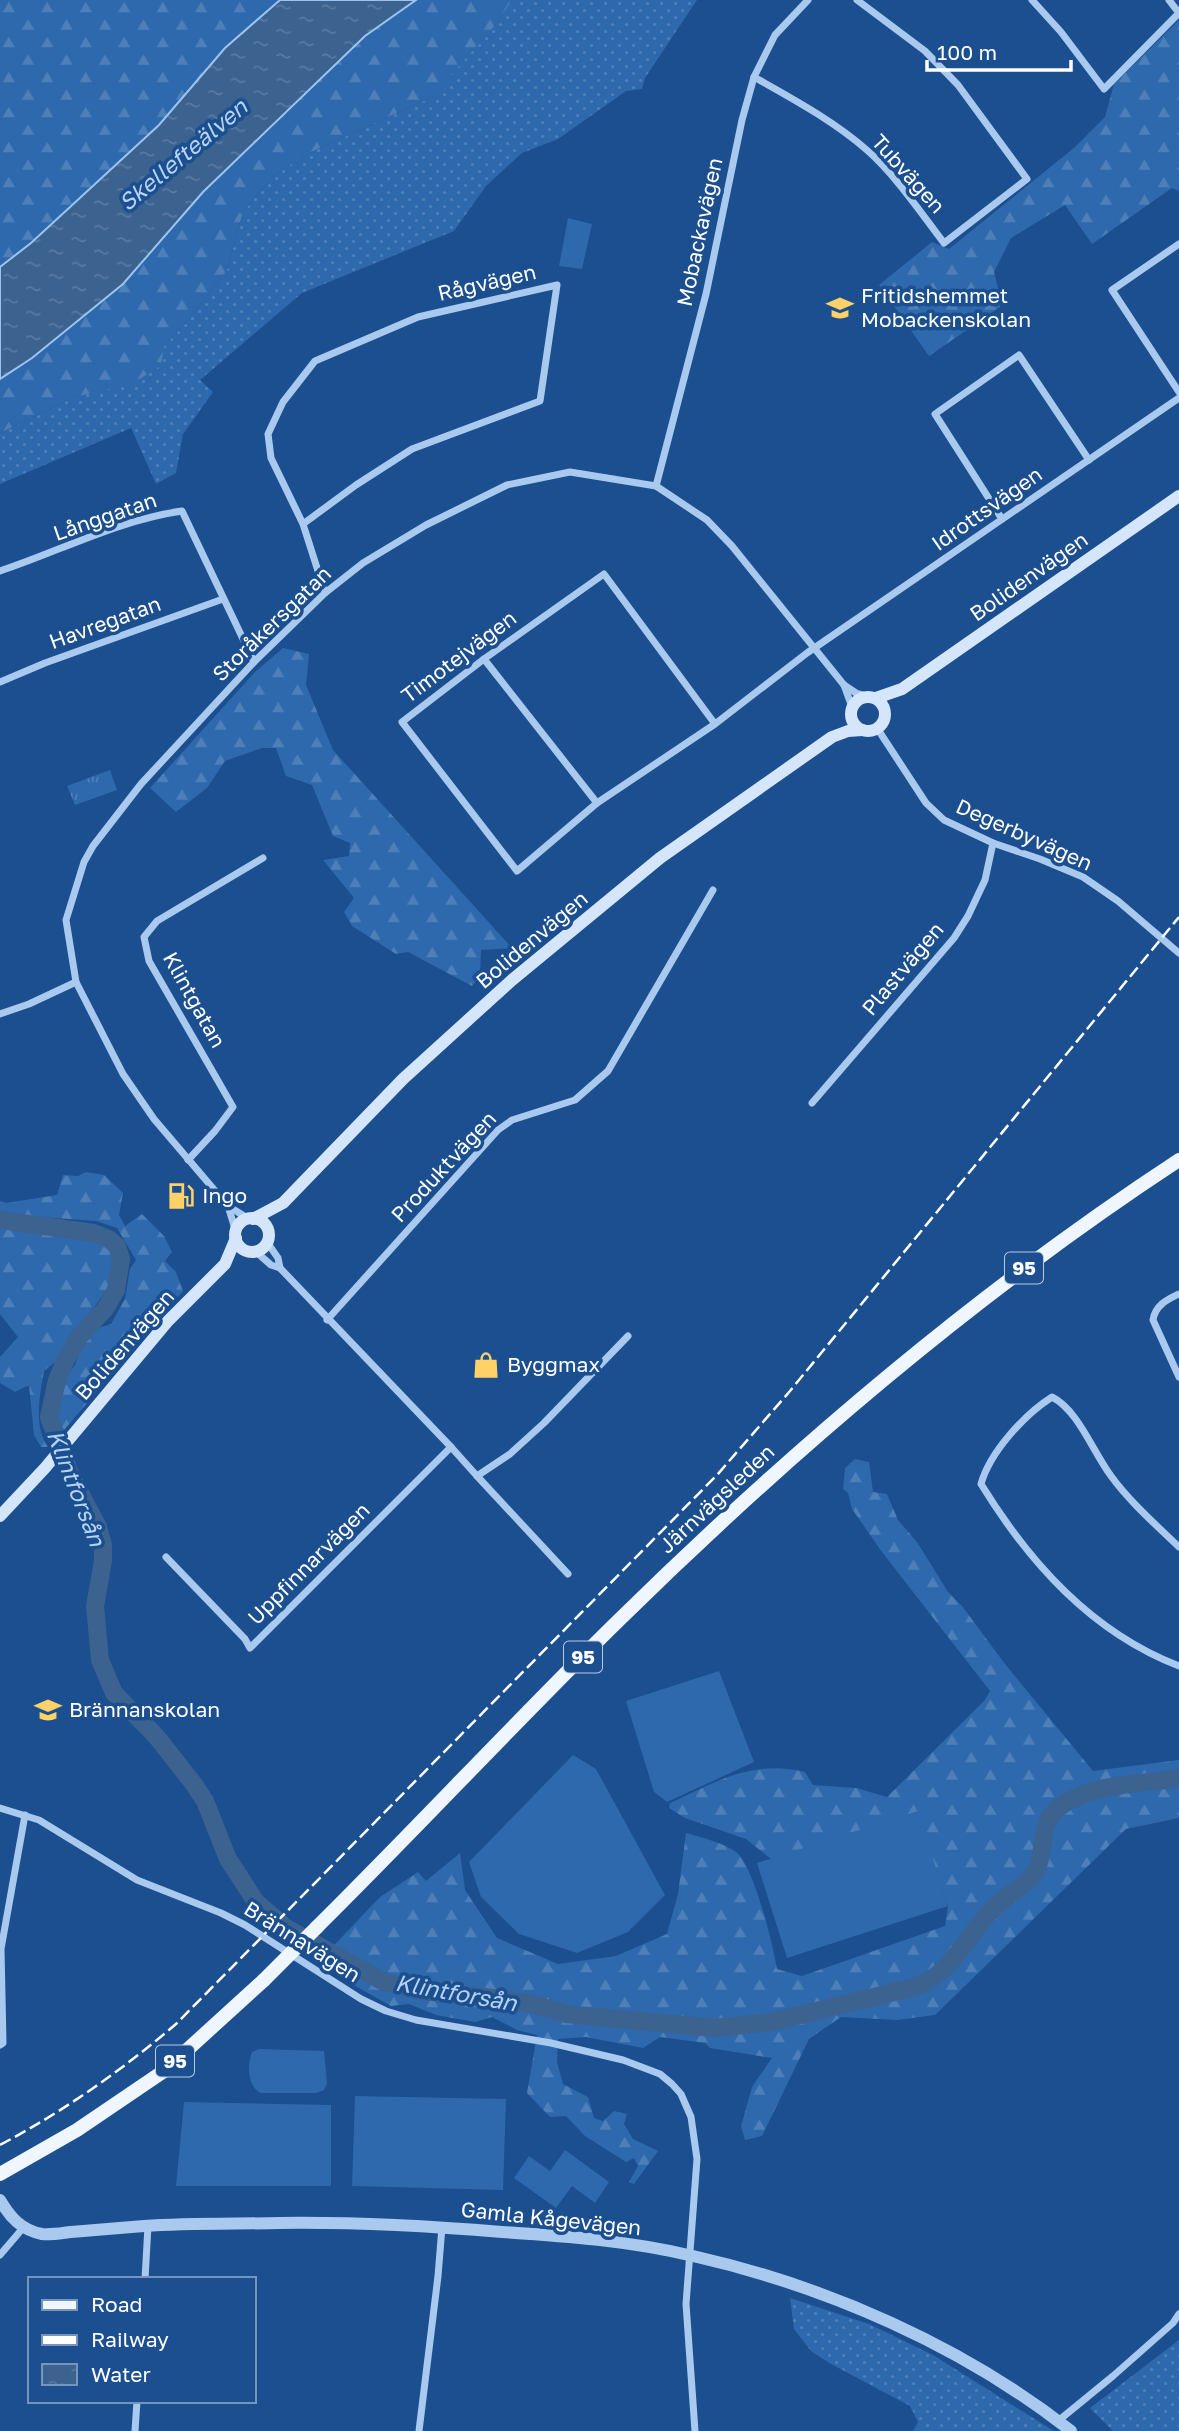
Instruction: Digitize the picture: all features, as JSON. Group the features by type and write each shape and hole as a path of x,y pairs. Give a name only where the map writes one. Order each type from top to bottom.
{"main road":[{"name":"Bolidenvägen","path":"885,712 902,689 1179,496"},
{"name":"Bolidenvägen","path":"873,697 902,689"},
{"path":"873,697 880,702 885,712 884,718 872,730 862,730 853,723 851,710 859,699 873,697"},
{"name":"Bolidenvägen","path":"832,737 851,710"},
{"name":"Bolidenvägen","path":"225,1264 242,1222 283,1203 403,1079 512,980 660,858 832,737 848,731 862,730"},
{"name":"Järnvägsleden","path":"0,2174 77,2130 164,2071 264,1980 618,1620 756,1490 887,1376 1007,1280 1179,1160"},
{"name":"Bolidenvägen","path":"0,1516 168,1321 225,1264 262,1248 283,1203"},
{"path":"251,1219 261,1221 268,1237"},
{"path":"236,1235 241,1248 253,1251"}],"street":[{"name":"Mobackavägen","path":"656,486 706,294 742,120 754,77 775,35 808,0"},
{"name":"Tubvägen","path":"754,77 815,112 869,151 944,243 1027,179 958,85 925,51 857,0"},
{"path":"1032,0 1061,32 1104,89 1179,13 1170,0"},
{"path":"1179,244 1112,290 1179,392"},
{"name":"Rågvägen","path":"303,524 412,449 540,401 557,285 418,317 315,361 283,402 268,434 271,458 303,524 325,593"},
{"path":"1002,519 935,414 1019,355 1089,460"},
{"name":"Idrottsvägen","path":"815,648 1179,398"},
{"name":"Storåkersgatan","path":"251,1219 228,1206 154,1119 123,1074 76,982 66,920 93,846 141,784 254,662 325,593 363,563 436,519 507,485 570,472 656,486 707,520 732,546 844,685 856,693 873,697"},
{"name":"Långgatan","path":"0,571 128,524 182,511 254,662"},
{"name":"Timotejvägen","path":"715,724 604,573 402,722 517,871 597,803 715,724 815,648"},
{"name":"Havregatan","path":"0,682 222,599"},
{"path":"484,659 597,803"},
{"name":"Storåkersgatan","path":"844,685 851,710"},
{"name":"Degerbyvägen","path":"877,727 926,803 944,820 993,843 1083,877 1118,901 1179,953"},
{"name":"Plastvägen","path":"812,1102 954,938 985,880 993,843"},
{"name":"Klintgatan","path":"188,1160 233,1107 149,961 144,937 157,921 263,858"},
{"name":"Produktvägen","path":"327,1320 498,1130 512,1120 575,1100 608,1071 713,890"},
{"path":"0,1014 76,982"},
{"name":"Storåkersgatan","path":"228,1206 236,1235"},
{"path":"268,1237 280,1268"},
{"path":"253,1251 271,1265 280,1268 568,1574"},
{"path":"1179,1294 1161,1304 1154,1311 1153,1320 1179,1377"},
{"path":"477,1476 510,1454 544,1423 628,1336"},
{"path":"1179,1547 1136,1506 1111,1475 1073,1416 1062,1402 1052,1397 1033,1409 1013,1432 984,1474 981,1484 991,1501 1052,1580 1082,1609 1119,1634 1179,1666"},
{"name":"Uppfinnarvägen","path":"166,1557 245,1639 250,1648 451,1447"},
{"name":"Brännavägen","path":"0,1808 39,1820 137,1880 245,1925 361,1999 386,2011 440,2024 551,2043 623,2060 660,2074 681,2094 691,2118 697,2159 686,2304 695,2431"},
{"path":"0,2045 3,2043 1,1949 25,1815"},
{"path":"0,2200 9,2215 23,2228 0,2255"},
{"name":"Gamla Kågevägen","path":"23,2228 44,2234 148,2226 305,2223 442,2227 553,2235 689,2255 777,2278 897,2326 998,2381 1071,2431"},
{"path":"145,2277 148,2226"},
{"path":"419,2431 439,2276 442,2227"},
{"path":"1058,2421 1173,2323 1179,2314"},
{"path":"135,2431 137,2403"}],"green space":[{"path":"0,0 280,0 225,48 159,125 31,243 0,267"},
{"path":"416,0 512,0 496,24 432,97 311,152 274,175 243,212 227,270 185,324 164,346 161,366 131,384 74,397 0,433 0,379 32,358 123,284 203,192 365,36"},
{"path":"511,0 697,0 645,78 642,89 626,91 558,139 522,153 486,186 454,231 302,293 200,380 213,392 183,434 176,473 156,484 131,428 0,484 0,433 74,397 98,390 164,346 185,324 227,270 243,212 274,175 311,152 432,97"},
{"path":"1179,20 1179,191 1172,188 1092,244 1065,205 1011,238 994,272 1000,307 929,356 879,285 932,242 949,249 1074,148 1105,117 1114,84"},
{"path":"568,218 592,224 582,269 559,266"},
{"path":"283,648 309,654 306,685 333,750 512,948 481,950 480,976 472,986 408,952 396,954 352,926 344,912 354,898 323,860 349,856 350,843 333,836 312,785 286,776 276,748 262,748 225,761 207,788 176,812 150,788 255,672"},
{"path":"110,770 117,790 75,805 67,786"},
{"path":"86,1172 104,1175 123,1193 119,1215 125,1226 142,1214 164,1236 172,1252 165,1261 176,1272 183,1291 64,1430 57,1419 63,1380 75,1365 82,1343 92,1330 111,1324 125,1299 130,1269 136,1260 117,1228 96,1221 0,1214 0,1201 6,1203 57,1195 63,1175 78,1176"},
{"path":"0,1228 101,1241 114,1251 115,1268 108,1287 59,1359 44,1371 39,1420 43,1439 48,1447 41,1447 34,1435 29,1385 15,1392 0,1383 0,1357 18,1337 0,1314"},
{"path":"855,1459 869,1462 873,1492 887,1494 898,1520 917,1542 948,1592 1093,1771 1179,1760 1179,1818 1126,1829 935,2015 897,2020 841,2017 809,2039 762,2136 745,2140 741,2126 752,2087 772,2058 710,2048 705,2043 660,2037 643,2048 586,2037 558,2039 557,2062 563,2084 588,2097 594,2118 603,2121 614,2111 627,2114 624,2124 633,2139 658,2151 634,2184 629,2182 638,2166 634,2158 626,2162 585,2136 566,2116 550,2117 527,2093 537,2035 517,2030 492,2017 475,2022 436,2015 409,2004 391,2006 350,1983 321,1959 380,1897 418,1872 426,1881 460,1853 465,1890 497,1938 558,1964 616,1956 667,1934 678,1894 686,1833 725,1846 743,1860 762,1907 777,1969 802,1976 945,1926 948,1906 917,1812 771,1859 746,1839 685,1818 669,1808 670,1803 719,1781 768,1768 805,1772 813,1785 856,1788 887,1797 985,1700 990,1691 852,1509 848,1493 843,1489 845,1468"},
{"path":"719,1671 754,1762 667,1802 654,1792 626,1701"},
{"path":"573,1755 596,1769 665,1895 628,1932 577,1953 519,1934 481,1897 469,1862"},
{"path":"918,1811 948,1906 787,1958 757,1863"},
{"path":"259,2049 324,2051 327,2084 324,2090 317,2093 261,2093 256,2090 251,2081 249,2063 252,2052"},
{"path":"355,2096 506,2099 503,2190 352,2186"},
{"path":"184,2102 331,2105 331,2186 176,2186"},
{"path":"565,2150 609,2182 595,2203 572,2186 556,2208 514,2178 529,2156 550,2171"},
{"path":"790,2298 869,2324 933,2355 1054,2431 913,2431 918,2422 910,2406 811,2351 794,2329"},
{"path":"1179,2340 1179,2431 1113,2431 1090,2408"}],"water":[{"name":"Skellefteälven","path":"280,0 416,0 365,36 203,192 123,284 32,358 0,379 0,267 31,243 159,125 225,48"}],"waterway":[{"name":"Klintforsån","path":"0,1220 94,1233 109,1239 117,1246 121,1259 116,1290 105,1309 79,1337 66,1359 57,1380 49,1417 71,1476 98,1527 103,1545 95,1606 100,1660 114,1693 156,1736 193,1783 205,1801 228,1859 256,1902 286,1928 384,1982 422,1991 533,2004 566,2014 713,2028 772,2022 906,1989 937,1975 956,1956 989,1913 1030,1879 1040,1861 1045,1829 1057,1809 1070,1800 1100,1789 1179,1778"}],"railway":[{"path":"0,2145 91,2089 176,2024 717,1475 790,1391 1179,917"}],"place":[{"name":"Fritidshemmet Mobackenskolan","path":"840,308"},
{"name":"Ingo","path":"181,1196"},
{"name":"Byggmax","path":"486,1365"},
{"name":"Brännanskolan","path":"48,1710"}]}
